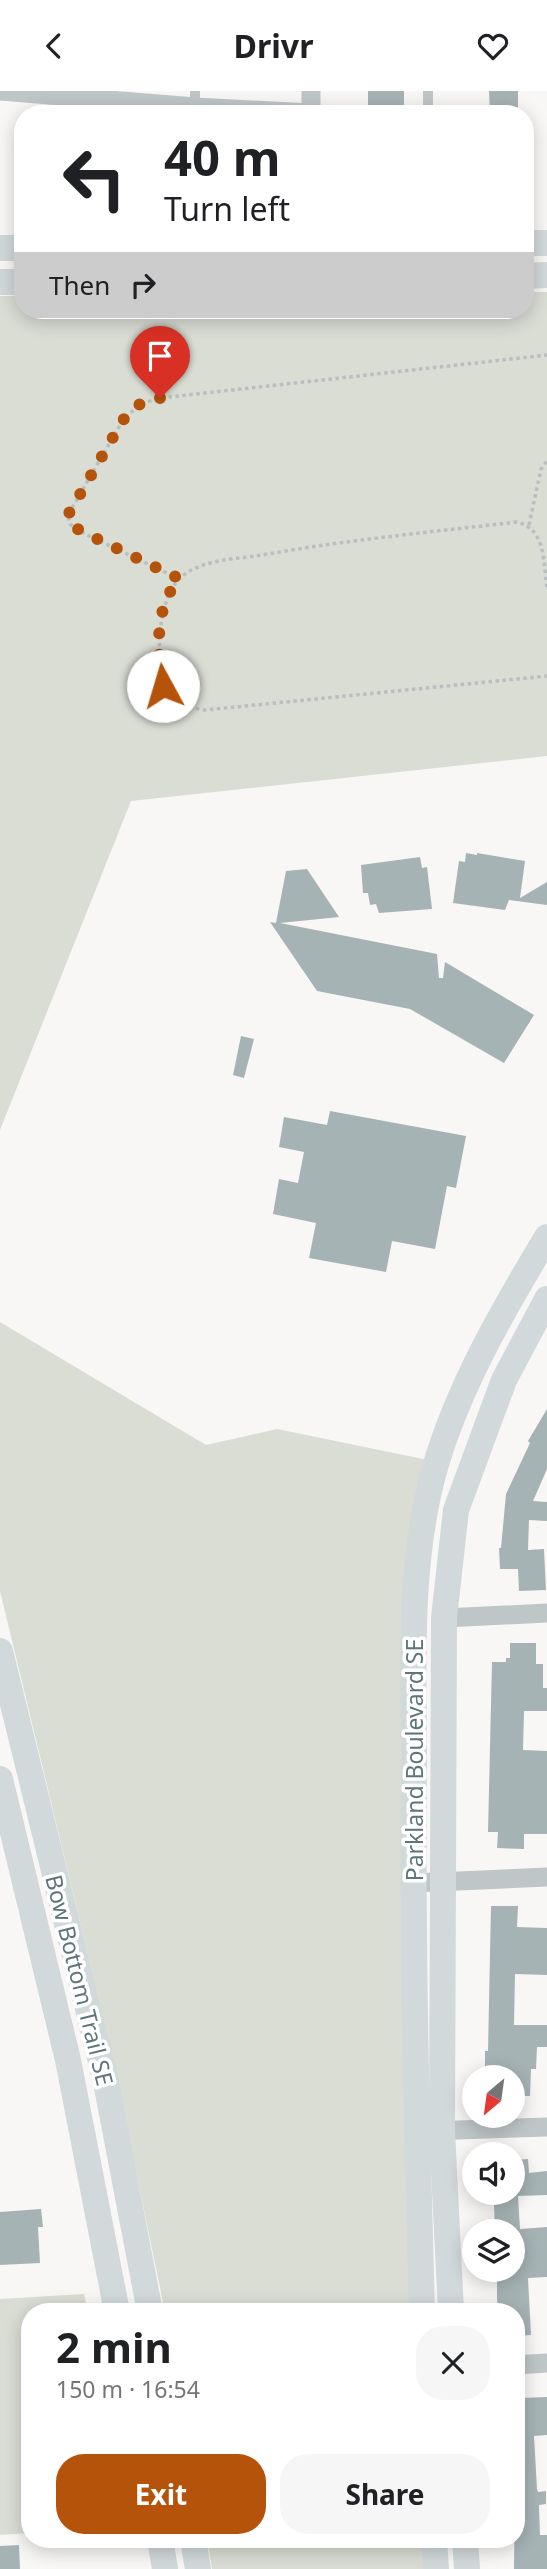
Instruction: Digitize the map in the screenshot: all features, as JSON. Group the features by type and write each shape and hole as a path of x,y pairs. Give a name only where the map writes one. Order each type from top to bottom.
{"street":[{"path":"0,91 195,99 245,105"},
{"name":"Parkland Boulevard SE","path":"450,2303 430,2131 413,1883 415,1594 421,1527 434,1469 456,1412 491,1336 545,1246"},
{"name":"Parkland Boulevard SE","path":"422,2303 442,1883 444,1618 456,1510 504,1380 547,1299"},
{"path":"444,1618 547,1613"},
{"name":"Bow Bottom Trail SE","path":"0,1651 106,2082 148,2303"},
{"name":"Bow Bottom Trail SE","path":"0,1779 68,2060 115,2303"},
{"path":"413,1883 547,1877"},
{"path":"430,2131 547,2127"},
{"path":"525,2364 547,2363"},
{"path":"162,2548 165,2569"},
{"path":"194,2548 198,2569"},
{"path":"435,2548 436,2569"},
{"path":"466,2548 467,2569"}],"path":[{"path":"180,579 70,524 68,515 123,420 140,404 160,398 547,355"},
{"path":"529,525 541,469 547,461"},
{"path":"547,587 537,533 529,525 516,522 326,544 211,563 186,573 174,584 163,611 159,641 163,686 172,699 189,708 205,710 547,677"}],"shaded area":[{"path":"534,292 547,292 547,756 131,801 0,1130 0,296 14,296 14,319 534,319"},
{"path":"0,1322 206,1445 277,1429 428,1460 411,2303 163,2303 111,2050 0,1591"},
{"path":"84,2294 86,2303 21,2303 21,2534 0,2535 0,2299"},
{"path":"208,2548 423,2548 424,2569 212,2569"}],"building":[{"path":"368,91 404,91 404,105 368,105"},
{"path":"489,91 518,91 518,105 490,105"},
{"path":"466,853 525,861 520,898 547,882 547,905 509,900 505,910 453,903 459,861 465,862"},
{"path":"420,857 422,868 427,867 432,909 379,913 376,904 370,905 368,893 363,893 361,865"},
{"path":"307,869 339,917 280,923 437,954 439,978 443,978 445,962 534,1015 504,1063 410,1009 317,991 270,922 276,923 286,871"},
{"path":"241,1036 254,1039 244,1078 233,1075"},
{"path":"330,1111 466,1136 456,1188 447,1186 435,1249 392,1241 386,1272 309,1258 316,1223 273,1214 279,1179 298,1183 304,1152 279,1147 284,1117 327,1125"},
{"path":"547,1409 547,1469 533,1501 547,1502 547,1521 529,1520 528,1550 544,1549 546,1590 519,1591 518,1569 500,1569 499,1548 506,1494 530,1443 528,1441"},
{"path":"510,1643 536,1643 536,1664 543,1664 543,1688 547,1688 547,1711 524,1711 523,1750 547,1751 547,1834 524,1834 524,1849 497,1848 498,1832 488,1832 492,1662 506,1662 506,1658 510,1658"},
{"path":"491,1906 518,1906 517,1927 547,1928 547,1975 515,1974 514,2025 547,2025 547,2047 537,2047 536,2069 531,2069 530,2096 525,2096 525,2065 485,2065 485,2051 488,2051"},
{"path":"525,2159 528,2159 529,2173 547,2171 547,2195 525,2196"},
{"path":"494,2205 519,2205 519,2219 495,2219"},
{"path":"41,2209 43,2227 38,2227 40,2263 0,2265 0,2212"},
{"path":"547,2227 547,2277 528,2278 531,2335 525,2335 525,2303 497,2303 497,2282 525,2282 525,2229"},
{"path":"547,2397 547,2435 534,2436 537,2489 538,2492 546,2491 546,2504 539,2507 540,2535 547,2535 547,2569 514,2569 514,2548 525,2548 525,2398"},
{"path":"19,2545 20,2569 0,2569 0,2546"}],"route":[{"path":"160,398 140,404 123,420 68,515 70,524 81,531 180,579 174,584 163,611 159,641 163,686"}]}
